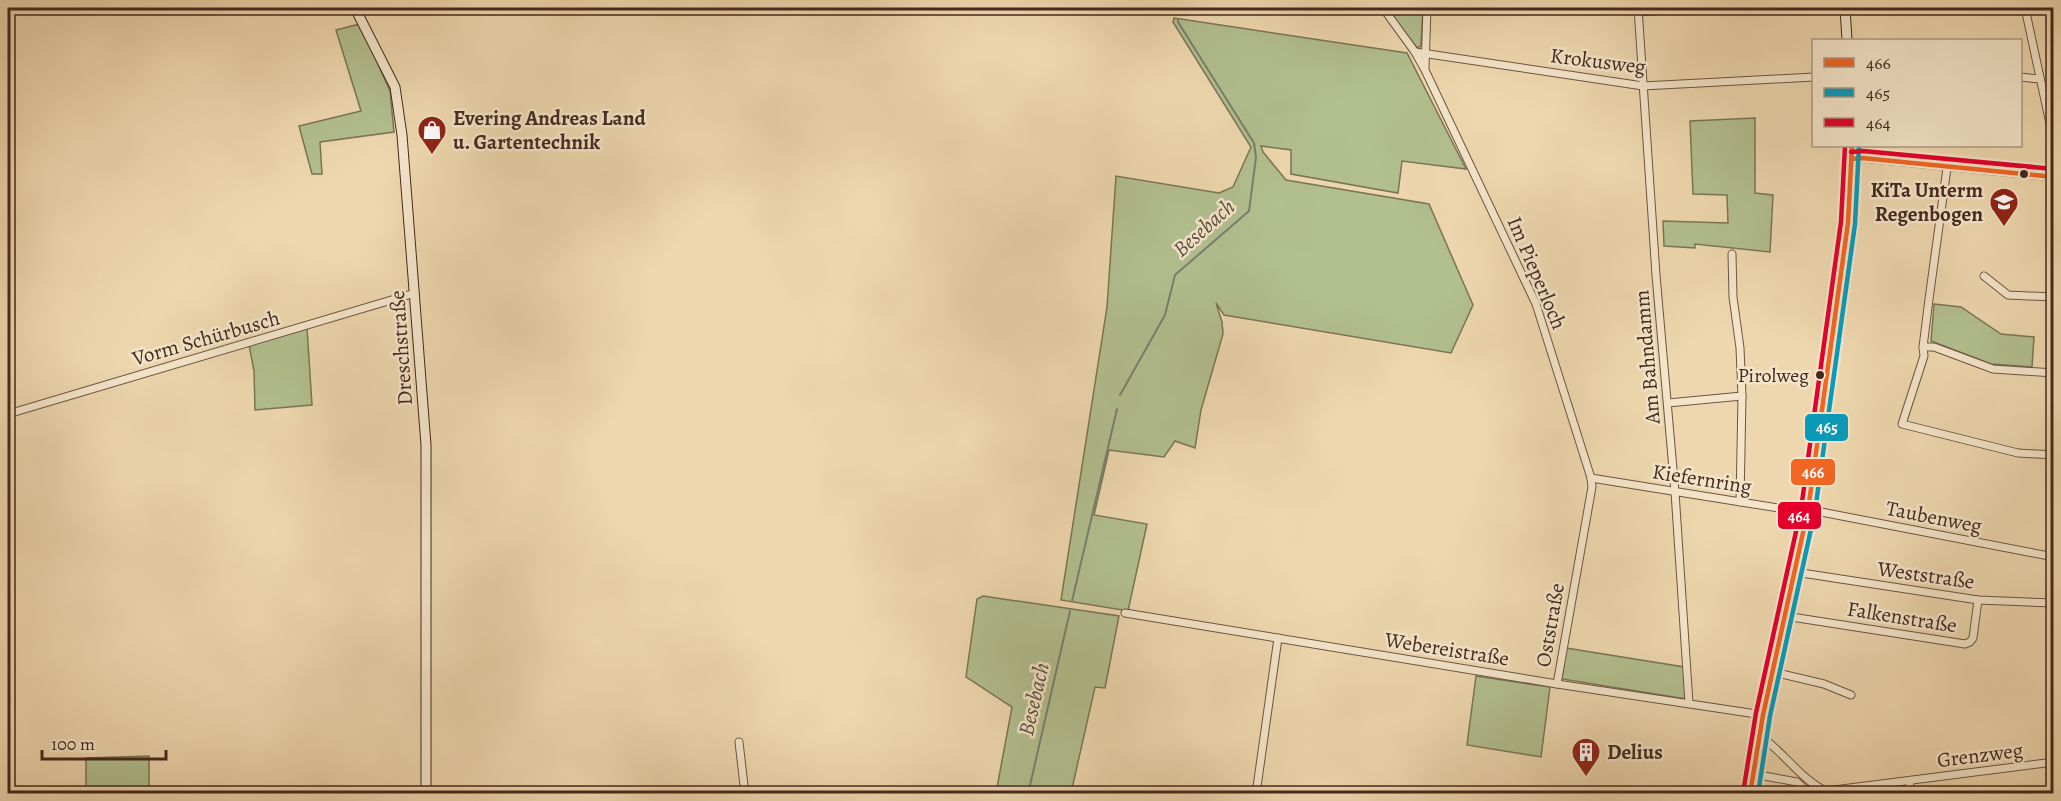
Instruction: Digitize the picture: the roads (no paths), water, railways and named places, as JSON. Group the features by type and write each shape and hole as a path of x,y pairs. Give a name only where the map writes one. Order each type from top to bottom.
{"street":[{"name":"Dreschstraße","path":"355,8 394,87 402,135 426,444 426,794"},
{"name":"Im Pieperloch","path":"1383,8 1415,52 1425,70 1538,310 1591,478 1592,487 1577,573"},
{"path":"1425,70 1427,8"},
{"path":"1638,10 1697,8"},
{"path":"1845,8 1847,39"},
{"path":"2025,8 2054,142"},
{"name":"Am Bahndamm","path":"1638,10 1689,703"},
{"name":"Krokusweg","path":"1415,52 1643,86 1812,77"},
{"path":"2022,77 2040,79"},
{"path":"1750,794 1763,715 1808,510 1846,244 1852,147"},
{"path":"1852,159 1862,158 2054,177"},
{"path":"1947,168 1923,347 1924,356 1902,424 2018,453 2054,455"},
{"path":"1732,254 1733,297 1740,348 1742,396 1740,502"},
{"path":"1984,276 2008,295 2054,297"},
{"name":"Vorm Schürbusch","path":"8,414 415,293"},
{"path":"1923,347 1934,347 1993,369 2054,373"},
{"path":"1668,403 1742,396"},
{"name":"Kiefernring","path":"1591,478 1797,511 1808,510"},
{"name":"Taubenweg","path":"1808,510 2054,557"},
{"name":"Weststraße","path":"1795,572 1978,600 2054,603"},
{"name":"Oststraße","path":"1557,684 1577,573"},
{"name":"Falkenstraße","path":"1785,616 1965,644 1973,638 1978,600"},
{"name":"Webereistraße","path":"1125,613 1557,684 1763,715"},
{"path":"1256,794 1278,638"},
{"path":"1773,672 1824,684 1851,695"},
{"name":"Grenzweg","path":"1760,732 1785,759 1827,791 2054,762"},
{"path":"739,742 745,794"},
{"path":"1753,774 1797,782 1810,794"},
{"name":"Grenzweg","path":"1908,794 1910,781"},
{"path":"8,788 8,794"}],"waterway":[{"name":"Besebach","path":"1120,395 1165,315 1175,275 1249,211 1256,157 1254,143 1178,19"},
{"name":"Besebach","path":"1072,601 1117,409"},
{"name":"Besebach","path":"1028,794 1070,611"}],"place":[{"name":"Evering Andreas Land u. Gartentechnik","path":"432,156"},
{"name":"KiTa Unterm Regenbogen","path":"2004,228"},
{"name":"Pirolweg","path":"1820,375"},
{"name":"Delius","path":"1586,778"}]}
